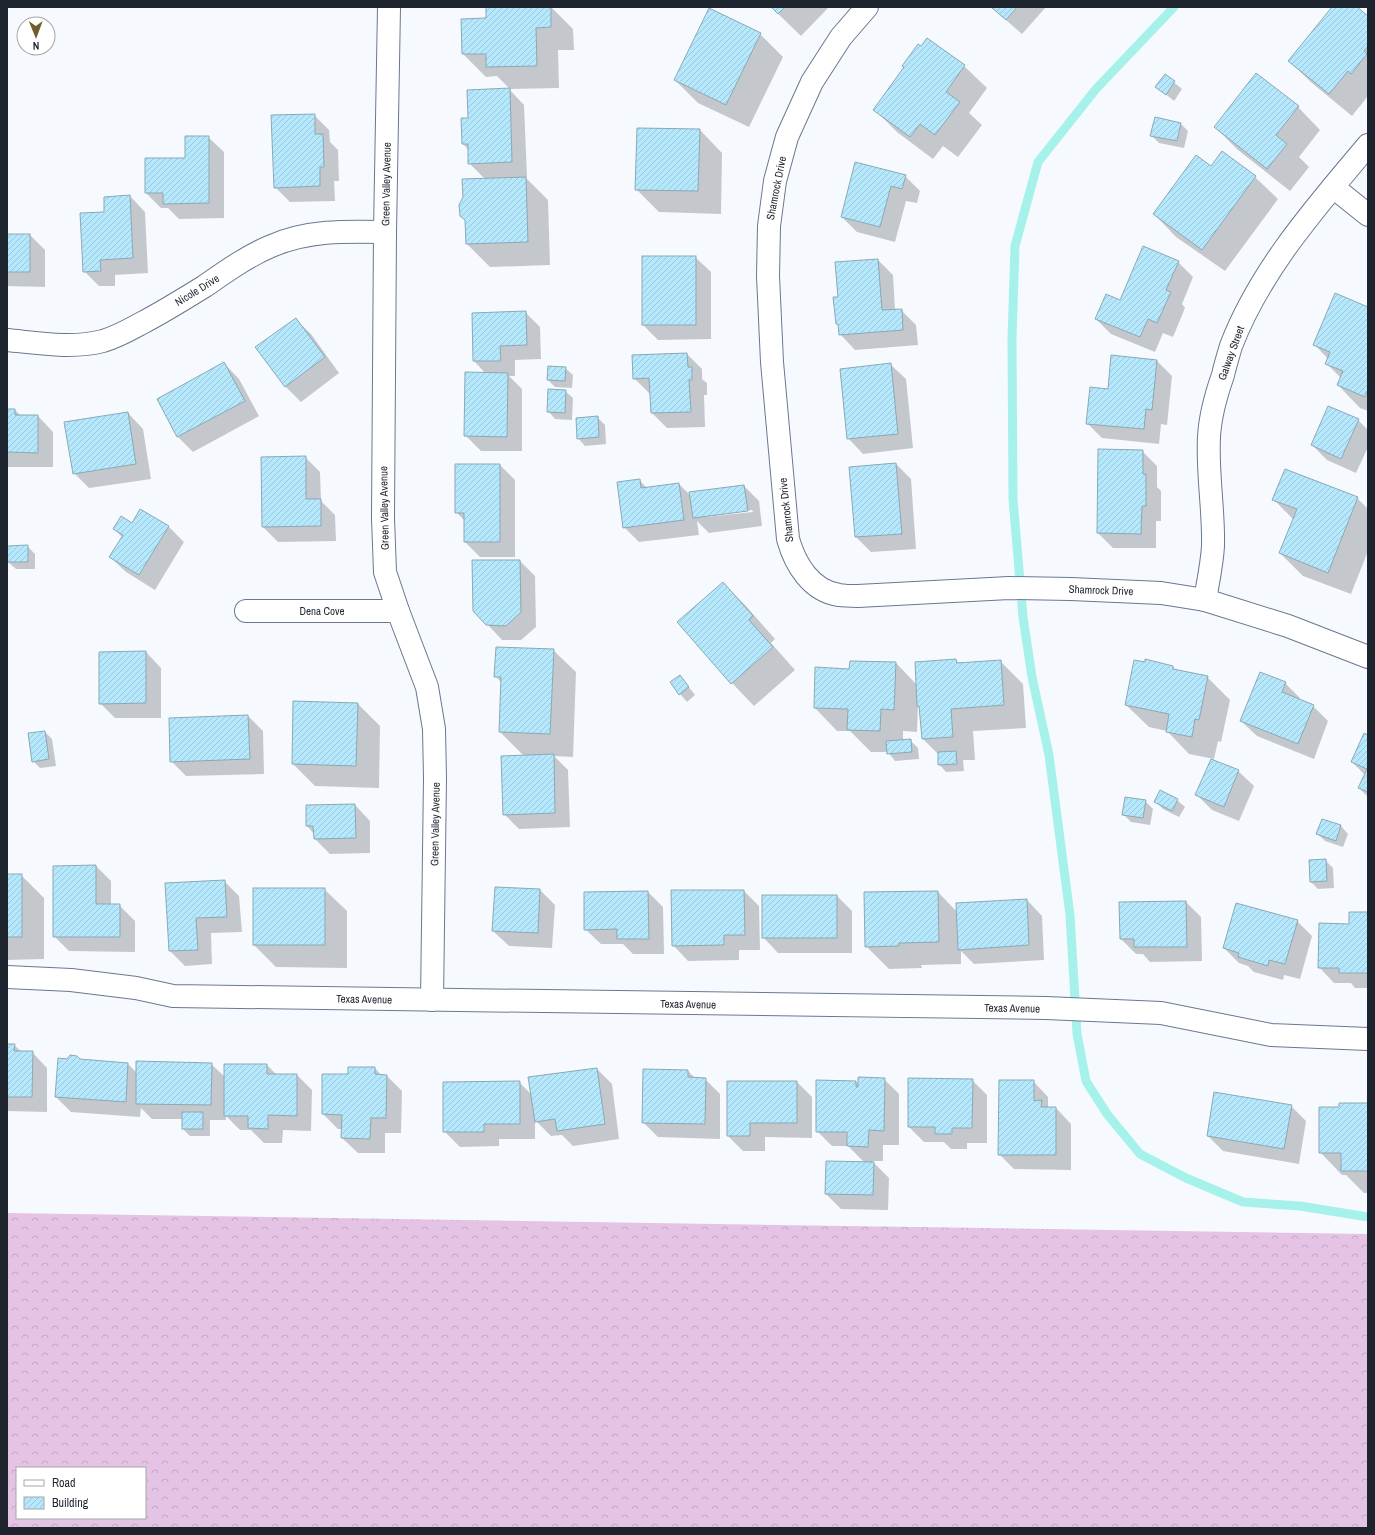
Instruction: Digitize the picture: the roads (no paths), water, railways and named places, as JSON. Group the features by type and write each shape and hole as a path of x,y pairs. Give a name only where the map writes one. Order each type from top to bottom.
{"street":[{"name":"Green Valley Avenue","path":"389,7 385,232 383,518 385,572 427,687 434,729 435,778 432,1000"},
{"name":"Shamrock Drive","path":"867,7 841,37 812,82 787,137 775,181 769,226 768,276 772,362 788,539 792,552 804,573 821,588 838,595 858,596 1009,588 1161,593 1205,600 1288,626 1368,657"},
{"name":"Galway Street","path":"1205,600 1212,566 1213,545 1209,436 1214,402 1231,347 1250,306 1266,277 1306,219 1368,145"},
{"path":"1333,187 1368,215"},
{"name":"Nicole Drive","path":"7,340 45,344 82,345 103,341 119,336 150,319 268,247 306,235 342,231 385,232"},
{"name":"Dena Cove","path":"246,611 398,611"},
{"name":"Texas Avenue","path":"7,977 77,980 136,988 172,996 1082,1010 1160,1013 1271,1035 1368,1039"}],"waterway":[{"path":"1174,7 1096,89 1038,162 1015,246 1012,339 1013,499 1023,617 1032,677 1049,755 1070,915 1077,1034 1086,1081 1107,1114 1140,1154 1186,1178 1243,1202 1300,1206 1368,1217"}]}
